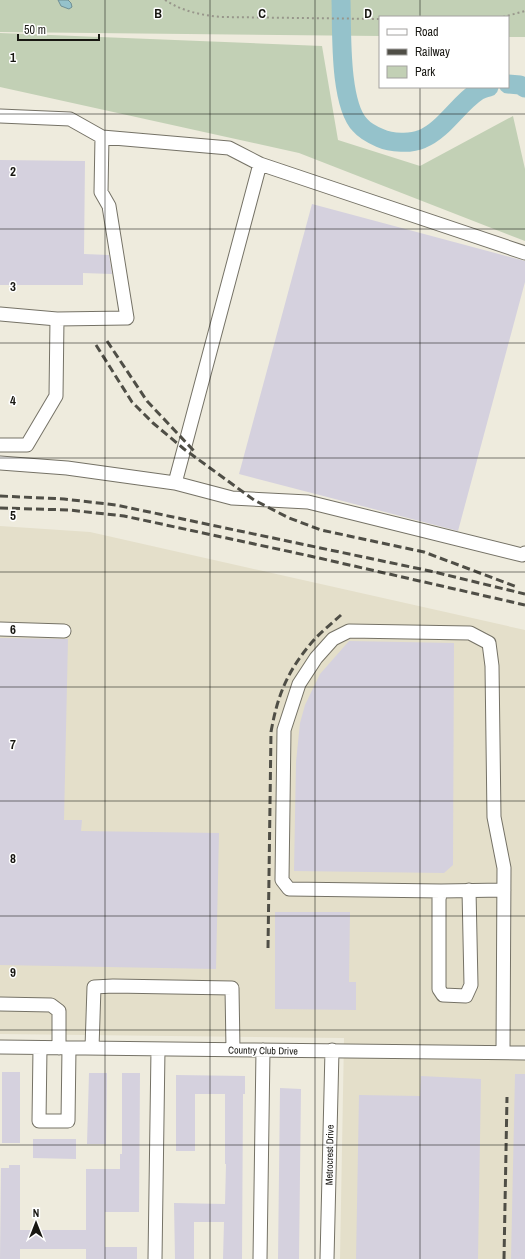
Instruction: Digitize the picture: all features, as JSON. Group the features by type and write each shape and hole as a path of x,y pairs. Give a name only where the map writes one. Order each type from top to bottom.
{"street":[{"path":"0,116 70,119 102,137 229,148 260,164 525,253"},
{"path":"0,314 56,319 127,318 109,206 100,192 102,137"},
{"path":"175,484 260,164"},
{"path":"0,444 27,445 56,396 56,319"},
{"path":"0,463 67,468 175,484 232,498 308,502 522,555 525,553"},
{"path":"0,629 64,631"},
{"path":"503,1052 504,890 504,868 494,817 492,666 489,643 470,633 348,632 333,639 316,658 299,684 284,730 282,880 289,889 441,891 504,890"},
{"path":"441,891 439,899 439,989 443,995 466,996 471,985 469,890"},
{"path":"92,1048 94,987 113,986 232,988 233,1049"},
{"path":"0,1004 51,1005 59,1011 64,1048 68,1121 39,1120 40,1048"},
{"name":"Country Club Drive","path":"0,1047 525,1052"},
{"path":"155,1259 158,1049"},
{"path":"260,1259 263,1050"},
{"name":"Metrocrest Drive","path":"327,1259 332,1050"}],"path":[{"path":"165,0 188,12 221,17 379,19"},
{"path":"508,16 525,11"}],"shaded area":[{"path":"0,526 90,532 525,630 525,1259 340,1259 344,1038 0,1034"}],"green space":[{"path":"0,0 525,0 525,37 509,37 509,16 379,16 379,36 0,32"},
{"path":"0,33 322,46 338,140 420,166 513,116 525,169 525,241 299,153 0,87"}],"water":[{"path":"58,0 68,0 72,7 69,9 61,6"}],"building":[{"path":"0,160 85,161 84,254 109,255 112,274 83,273 83,285 0,285"},
{"path":"312,204 525,261 525,282 458,531 239,474"},
{"path":"0,638 68,639 64,820 82,820 81,831 219,833 216,969 0,965"},
{"path":"349,641 454,643 453,865 444,873 294,871 296,762 300,723 305,705 320,674"},
{"path":"275,912 350,912 349,982 356,982 356,1010 275,1009"},
{"path":"2,1072 20,1072 20,1143 2,1143"},
{"path":"89,1073 107,1073 106,1144 87,1144"},
{"path":"122,1073 140,1073 139,1212 105,1212 105,1247 137,1247 137,1259 86,1259 86,1249 20,1249 20,1259 0,1259 1,1168 9,1168 9,1165 20,1165 20,1230 86,1230 86,1169 120,1169 120,1154 122,1154"},
{"path":"515,1074 525,1074 525,1259 511,1259"},
{"path":"176,1075 245,1076 245,1094 243,1094 242,1259 223,1259 224,1222 194,1222 194,1259 175,1259 174,1203 225,1204 226,1164 225,1094 195,1094 195,1151 176,1151"},
{"path":"421,1076 481,1079 478,1259 356,1259 359,1095 420,1096"},
{"path":"280,1088 301,1089 299,1259 278,1259"},
{"path":"33,1139 76,1139 76,1159 33,1158"}],"waterway":[{"path":"341,0 343,66 348,100 353,115 360,125 369,133 385,140 395,142 417,141 437,130 471,96 479,90 486,88"},
{"path":"509,84 520,85 525,88"}],"railway":[{"path":"107,341 147,401 195,452"},
{"path":"96,345 132,402 153,423 184,449 254,500 289,518 321,530 424,552 517,587"},
{"path":"0,496 64,499 116,505 430,571 525,594"},
{"path":"0,508 69,510 124,516 310,556 525,605"},
{"path":"268,948 271,732 273,720 288,677 300,657 315,638 341,615"},
{"path":"504,1259 507,1097"}]}
